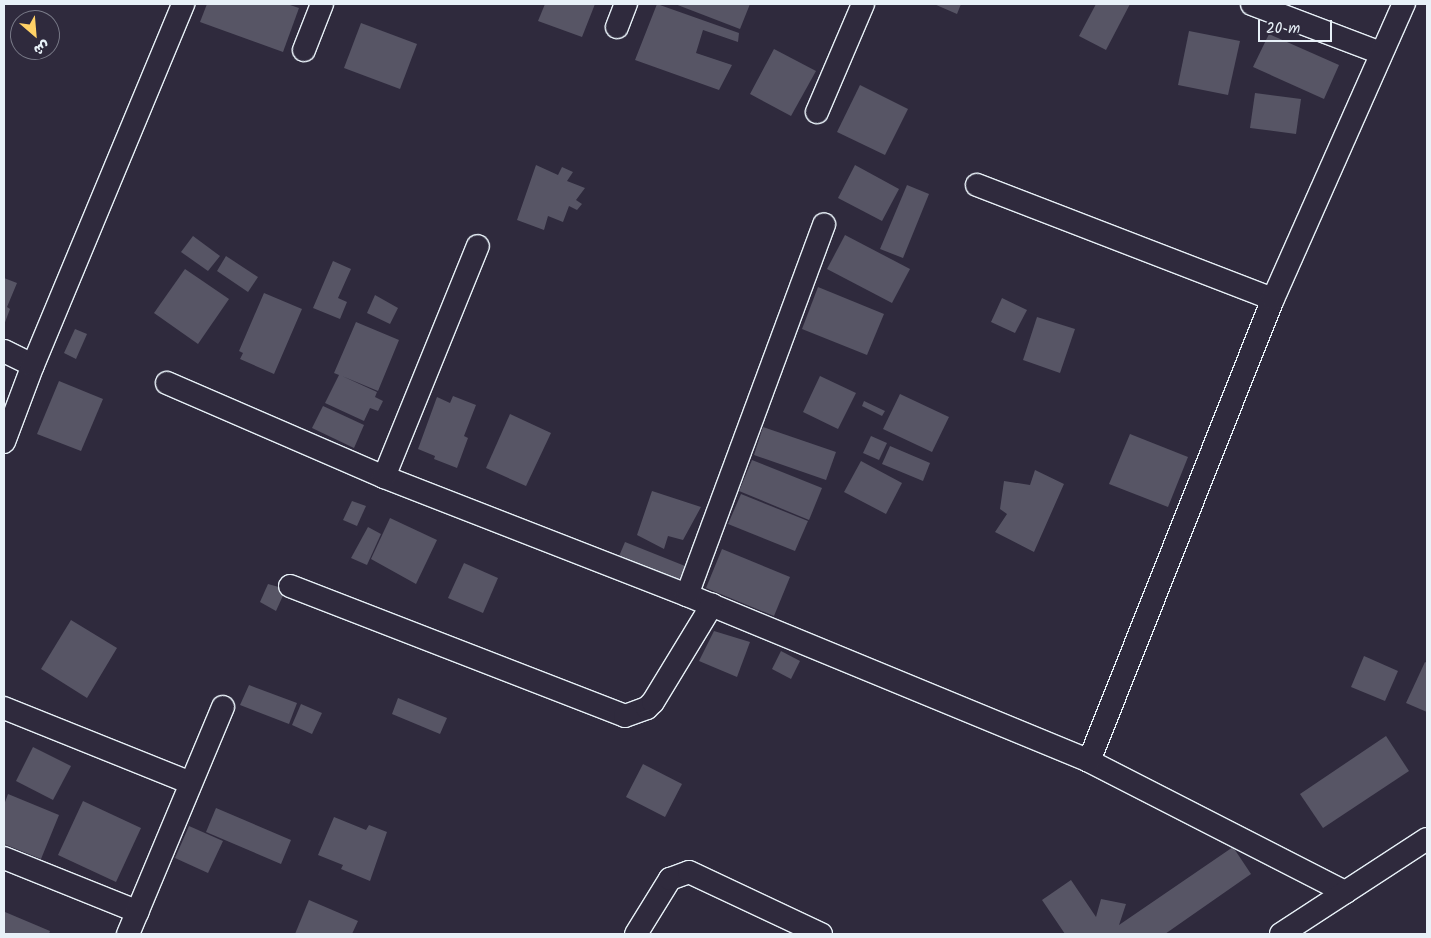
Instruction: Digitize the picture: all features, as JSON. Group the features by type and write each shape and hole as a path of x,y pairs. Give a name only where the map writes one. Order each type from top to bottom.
{"street":[{"path":"4,442 33,365 184,4"},
{"path":"304,50 322,4"},
{"path":"617,27 626,4"},
{"path":"817,112 863,4"},
{"path":"1252,4 1381,53"},
{"path":"1089,761 1273,299 1404,4"},
{"path":"976,185 1273,299"},
{"path":"687,595 824,225"},
{"path":"384,477 478,246"},
{"path":"4,351 33,365"},
{"path":"167,383 384,477 712,605 1089,761 1345,892"},
{"path":"290,586 625,716 647,708 652,702 712,605"},
{"path":"128,934 223,707"},
{"path":"4,708 191,783"},
{"path":"1281,934 1427,838"},
{"path":"4,858 138,912"},
{"path":"636,934 670,879 689,872 821,934"}],"building":[{"path":"207,4 287,4 299,8 283,52 200,22"},
{"path":"545,4 595,4 582,37 538,21"},
{"path":"657,4 739,33 738,42 703,30 696,53 732,65 719,90 635,60"},
{"path":"675,4 750,4 740,29"},
{"path":"934,4 961,4 957,14"},
{"path":"1096,4 1130,4 1106,50 1079,36"},
{"path":"361,23 417,44 400,89 344,68"},
{"path":"1189,31 1240,41 1228,95 1178,85"},
{"path":"1269,34 1339,65 1324,99 1253,67"},
{"path":"774,49 816,71 791,116 750,94"},
{"path":"860,85 908,109 885,155 837,132"},
{"path":"1255,93 1301,99 1296,134 1250,128"},
{"path":"536,165 558,175 562,167 573,172 567,181 585,188 576,200 582,204 577,210 569,206 563,222 548,216 544,230 517,220"},
{"path":"855,165 899,189 882,221 838,198"},
{"path":"907,185 929,194 903,258 880,249"},
{"path":"845,235 910,269 892,303 827,269"},
{"path":"193,236 220,256 208,271 181,252"},
{"path":"226,256 258,277 248,292 217,271"},
{"path":"333,261 351,269 338,298 347,302 340,319 313,308"},
{"path":"185,269 229,299 198,344 154,313"},
{"path":"4,278 17,283 7,307 10,309 4,325"},
{"path":"818,287 884,314 867,355 802,329"},
{"path":"264,293 302,309 274,374 240,359 243,353 239,351"},
{"path":"375,295 398,308 390,324 367,313"},
{"path":"1002,298 1027,310 1015,333 991,322"},
{"path":"1037,317 1075,329 1060,373 1023,360"},
{"path":"356,322 399,340 378,391 342,376 377,392 375,397 383,401 378,411 370,408 364,421 325,403 339,375 334,373"},
{"path":"75,329 87,334 76,359 64,353"},
{"path":"820,376 856,393 838,429 803,412"},
{"path":"59,381 103,399 81,451 37,434"},
{"path":"900,394 949,417 932,452 883,429"},
{"path":"453,396 476,405 464,436 468,438 457,468 434,459 435,456 418,449 437,397 450,403"},
{"path":"864,401 885,411 882,416 862,406"},
{"path":"323,406 364,425 354,448 312,428"},
{"path":"510,414 551,433 526,486 486,468"},
{"path":"763,427 836,452 826,480 754,455"},
{"path":"1130,434 1188,457 1168,507 1109,484"},
{"path":"871,436 887,443 879,460 863,453"},
{"path":"890,446 930,463 923,481 882,464"},
{"path":"752,460 822,488 809,520 739,491"},
{"path":"861,461 902,483 886,514 844,492"},
{"path":"1035,470 1064,484 1034,552 995,532 1007,514 1000,509 1004,481 1030,485"},
{"path":"652,491 701,507 683,540 668,536 664,549 637,535"},
{"path":"741,494 808,521 795,551 728,524"},
{"path":"352,501 366,506 357,526 343,520"},
{"path":"390,518 437,540 416,584 371,559"},
{"path":"368,527 381,534 367,565 351,558"},
{"path":"625,542 685,566 677,585 617,561"},
{"path":"722,549 790,577 774,616 706,588"},
{"path":"464,563 498,578 483,613 448,598"},
{"path":"268,584 286,589 276,611 260,602"},
{"path":"71,620 117,648 87,698 41,669"},
{"path":"714,631 750,642 737,677 699,661"},
{"path":"781,651 800,661 791,679 772,669"},
{"path":"1364,656 1398,671 1385,701 1351,687"},
{"path":"1425,662 1427,663 1427,712 1406,703"},
{"path":"249,685 297,703 289,724 240,705"},
{"path":"398,698 447,718 440,734 392,714"},
{"path":"301,704 322,713 312,734 292,725"},
{"path":"1386,736 1409,771 1323,828 1300,794"},
{"path":"33,747 71,766 53,800 16,781"},
{"path":"643,764 682,784 665,817 626,797"},
{"path":"8,794 59,815 41,859 4,844 4,805"},
{"path":"83,801 141,828 116,882 58,855"},
{"path":"216,808 291,840 281,864 206,832"},
{"path":"334,817 366,830 369,825 387,832 370,881 341,869 343,865 318,855"},
{"path":"189,826 223,841 208,873 175,858"},
{"path":"1233,847 1251,874 1165,934 1065,934 1042,900 1071,880 1096,917 1101,899 1126,904 1119,925"},
{"path":"309,900 358,921 352,934 295,934"},
{"path":"5,912 50,931 49,934 4,934"}]}
